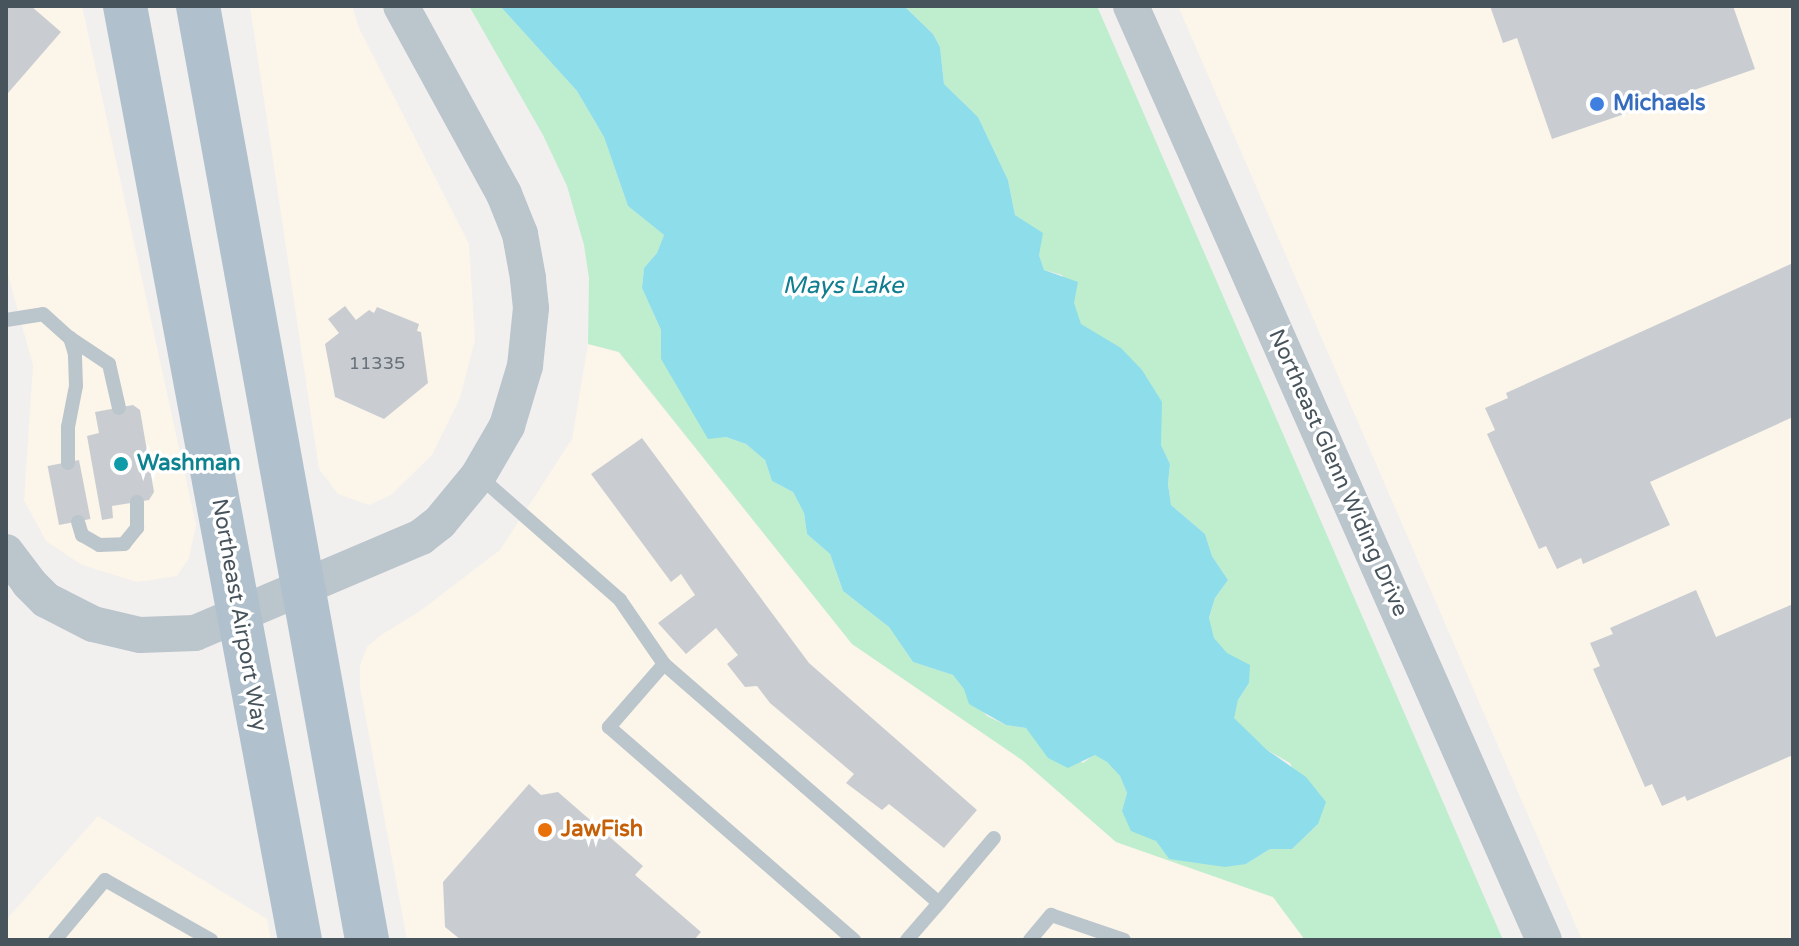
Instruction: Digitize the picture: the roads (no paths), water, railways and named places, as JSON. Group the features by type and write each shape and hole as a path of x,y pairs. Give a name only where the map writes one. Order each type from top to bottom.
{"main road":[{"name":"Northeast Airport Way","path":"125,6 300,940"},
{"path":"198,6 367,940"}],"street":[{"path":"6,552 46,600 71,615 117,631 154,635 195,633 421,537 450,511 478,476 507,426 525,366 531,308 528,278 520,234 504,194 401,6"},
{"name":"Northeast Glenn Widing Drive","path":"1131,6 1544,940"}],"lane":[{"path":"6,320 43,314 70,338 109,364 119,408"},
{"path":"68,463 68,427 76,386 75,354 70,338"},
{"path":"478,476 620,600 664,664 939,903"},
{"path":"78,522 82,535 99,545 124,544 137,528 137,502"},
{"path":"664,664 609,727 854,940"},
{"path":"907,940 994,838"},
{"path":"55,940 105,880 211,940"},
{"path":"1030,940 1051,915 1124,940"}],"water":[{"name":"Mays Lake","path":"500,6 904,6 933,34 940,47 944,84 978,117 1008,180 1015,215 1043,233 1039,255 1044,270 1078,282 1074,303 1081,324 1121,348 1142,370 1162,402 1161,445 1170,464 1168,484 1171,505 1205,534 1212,556 1228,580 1215,598 1209,618 1214,638 1227,653 1250,665 1249,683 1238,700 1234,718 1267,750 1306,777 1326,802 1318,824 1292,849 1270,849 1246,864 1225,867 1169,859 1156,841 1131,831 1122,811 1127,793 1120,776 1107,762 1095,755 1068,768 1048,758 1026,728 1006,725 969,704 964,689 953,675 913,662 889,627 843,591 830,554 807,534 804,513 793,492 772,481 765,460 746,444 726,437 708,439 661,359 661,330 642,288 644,268 657,253 664,235 628,206 604,137 577,91"}],"place":[{"name":"Michaels","path":"1597,104"},
{"name":"Washman","path":"121,464"},
{"name":"JawFish","path":"545,830"}]}
